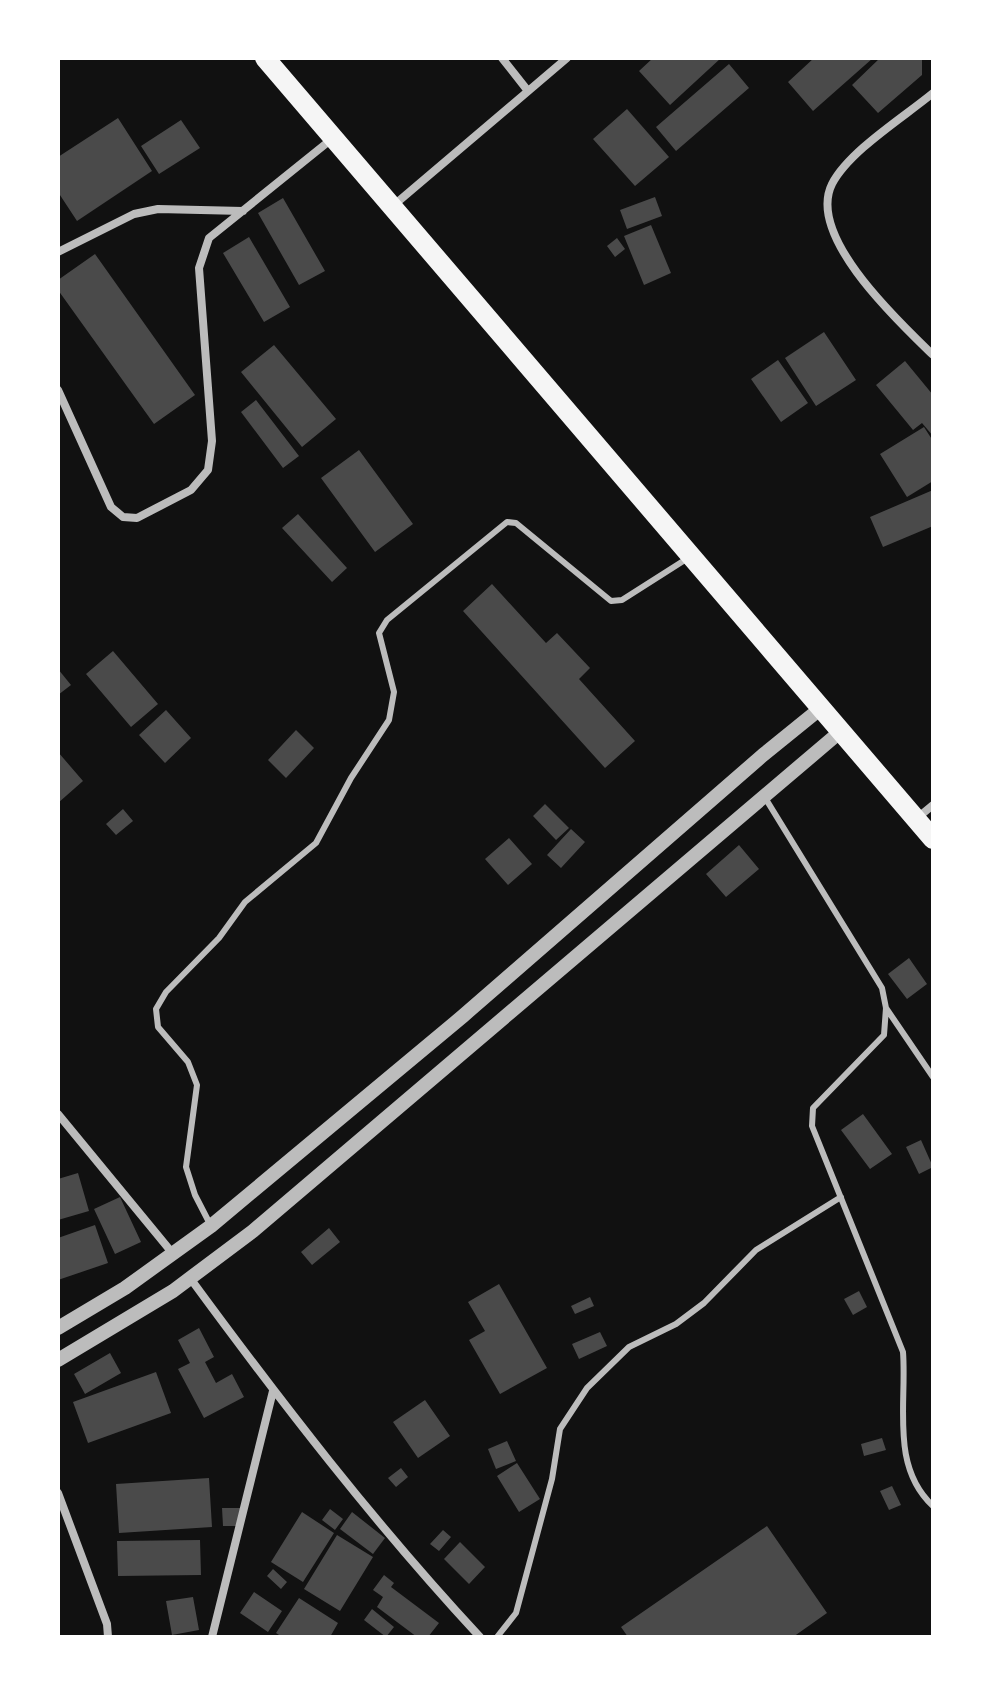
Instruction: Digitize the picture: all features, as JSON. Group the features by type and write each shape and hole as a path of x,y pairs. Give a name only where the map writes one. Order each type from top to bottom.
{"highway":[{"path":"265,58 933,839"}],"street":[{"path":"502,58 528,91"},
{"path":"392,207 567,58"},
{"path":"933,93 847,163 832,183 826,201 828,222 873,297 933,355"},
{"path":"58,390 111,507 123,517 137,518 191,490 208,470 212,441 199,268 209,238 333,138"},
{"path":"58,252 134,214 158,209 243,211"},
{"path":"58,1328 175,1255 211,1226 463,1016 821,708"},
{"path":"58,1360 190,1278 253,1231 841,731"},
{"path":"916,819 933,805"},
{"path":"58,1114 175,1255"},
{"path":"190,1278 273,1391 388,1533 480,1637"},
{"path":"212,1637 273,1391"},
{"path":"58,1493 107,1624 108,1637"}],"lane":[{"path":"211,1226 195,1195 186,1167 197,1085 188,1062 158,1027 156,1009 166,992 219,938 245,902 316,843 351,778 389,720 394,692 379,633 387,620 507,522 516,523 611,601 622,600 691,556"},
{"path":"764,796 882,988 886,1008 884,1035 813,1108 812,1126 903,1352 905,1378 901,1421 907,1460 921,1495 933,1506"},
{"path":"886,1008 933,1077"},
{"path":"497,1637 516,1613 552,1479 560,1429 587,1388 629,1347 676,1324 704,1303 756,1250 841,1197"}],"building":[{"path":"653,58 721,58 670,105 639,71"},
{"path":"814,58 873,58 813,111 788,82"},
{"path":"880,58 922,58 922,75 878,113 852,85"},
{"path":"729,64 749,88 676,151 656,127"},
{"path":"627,109 669,157 635,186 593,139"},
{"path":"118,118 152,171 77,221 58,192 58,157"},
{"path":"181,120 200,148 159,174 141,146"},
{"path":"655,197 662,216 627,229 620,210"},
{"path":"283,198 325,271 299,285 258,213"},
{"path":"651,225 671,273 644,285 624,236"},
{"path":"249,237 290,307 264,322 223,253"},
{"path":"617,238 625,249 615,257 607,246"},
{"path":"95,254 195,395 154,424 58,290 58,280"},
{"path":"824,332 856,380 816,406 785,358"},
{"path":"274,345 336,419 302,447 241,372"},
{"path":"778,360 808,403 781,422 751,379"},
{"path":"905,361 933,395 933,436 922,423 913,430 876,385"},
{"path":"256,400 299,456 283,468 241,412"},
{"path":"924,427 933,441 933,481 907,497 880,454"},
{"path":"359,450 413,524 375,552 321,478"},
{"path":"933,490 933,526 883,547 870,517"},
{"path":"298,514 347,568 332,582 282,528"},
{"path":"492,584 546,643 557,633 590,668 579,679 635,741 605,768 463,611"},
{"path":"113,651 158,704 131,727 86,674"},
{"path":"58,669 71,685 58,695"},
{"path":"166,710 191,738 165,763 139,735"},
{"path":"296,730 314,748 286,778 268,760"},
{"path":"58,752 83,781 58,803"},
{"path":"545,804 569,828 556,840 533,816"},
{"path":"123,809 133,821 116,835 106,824"},
{"path":"571,829 585,842 561,868 547,855"},
{"path":"509,838 532,864 508,885 485,859"},
{"path":"739,845 759,869 726,897 706,874"},
{"path":"909,958 927,984 907,999 888,974"},
{"path":"863,1114 892,1154 870,1169 841,1130"},
{"path":"921,1140 933,1167 919,1174 906,1147"},
{"path":"78,1173 89,1211 58,1220 58,1179"},
{"path":"120,1197 141,1242 115,1254 94,1209"},
{"path":"95,1225 108,1263 58,1280 58,1238"},
{"path":"329,1228 340,1242 312,1265 301,1252"},
{"path":"499,1284 547,1368 500,1394 469,1340 485,1331 468,1302"},
{"path":"859,1291 867,1307 853,1315 844,1299"},
{"path":"590,1297 594,1306 575,1314 571,1306"},
{"path":"199,1328 214,1357 205,1362 216,1383 232,1374 244,1397 204,1418 178,1369 190,1363 178,1340"},
{"path":"600,1332 607,1346 579,1359 572,1344"},
{"path":"110,1353 121,1373 85,1394 74,1374"},
{"path":"156,1372 171,1413 88,1443 73,1402"},
{"path":"425,1400 450,1436 418,1458 393,1422"},
{"path":"882,1438 886,1450 864,1456 861,1444"},
{"path":"507,1441 516,1461 496,1469 488,1449"},
{"path":"517,1463 540,1499 519,1512 497,1476"},
{"path":"401,1468 408,1477 396,1487 388,1478"},
{"path":"209,1478 212,1527 119,1533 116,1484"},
{"path":"892,1486 901,1505 889,1510 880,1491"},
{"path":"222,1508 241,1508 241,1526 223,1526"},
{"path":"330,1509 343,1519 335,1530 322,1520"},
{"path":"302,1512 334,1533 303,1582 271,1562"},
{"path":"352,1512 385,1538 373,1554 340,1529"},
{"path":"767,1526 827,1613 793,1637 628,1637 621,1627"},
{"path":"443,1530 451,1537 439,1551 430,1544"},
{"path":"337,1535 373,1557 340,1611 304,1589"},
{"path":"200,1540 201,1575 118,1576 117,1541"},
{"path":"460,1542 485,1567 469,1584 444,1559"},
{"path":"273,1569 287,1582 281,1589 267,1576"},
{"path":"384,1575 394,1583 391,1587 439,1623 428,1637 417,1637 377,1607 383,1597 373,1590"},
{"path":"254,1592 282,1611 268,1632 240,1613"},
{"path":"193,1597 199,1630 172,1635 166,1601"},
{"path":"299,1598 338,1623 330,1637 282,1637 276,1633"},
{"path":"372,1609 394,1627 386,1637 364,1620"}]}
